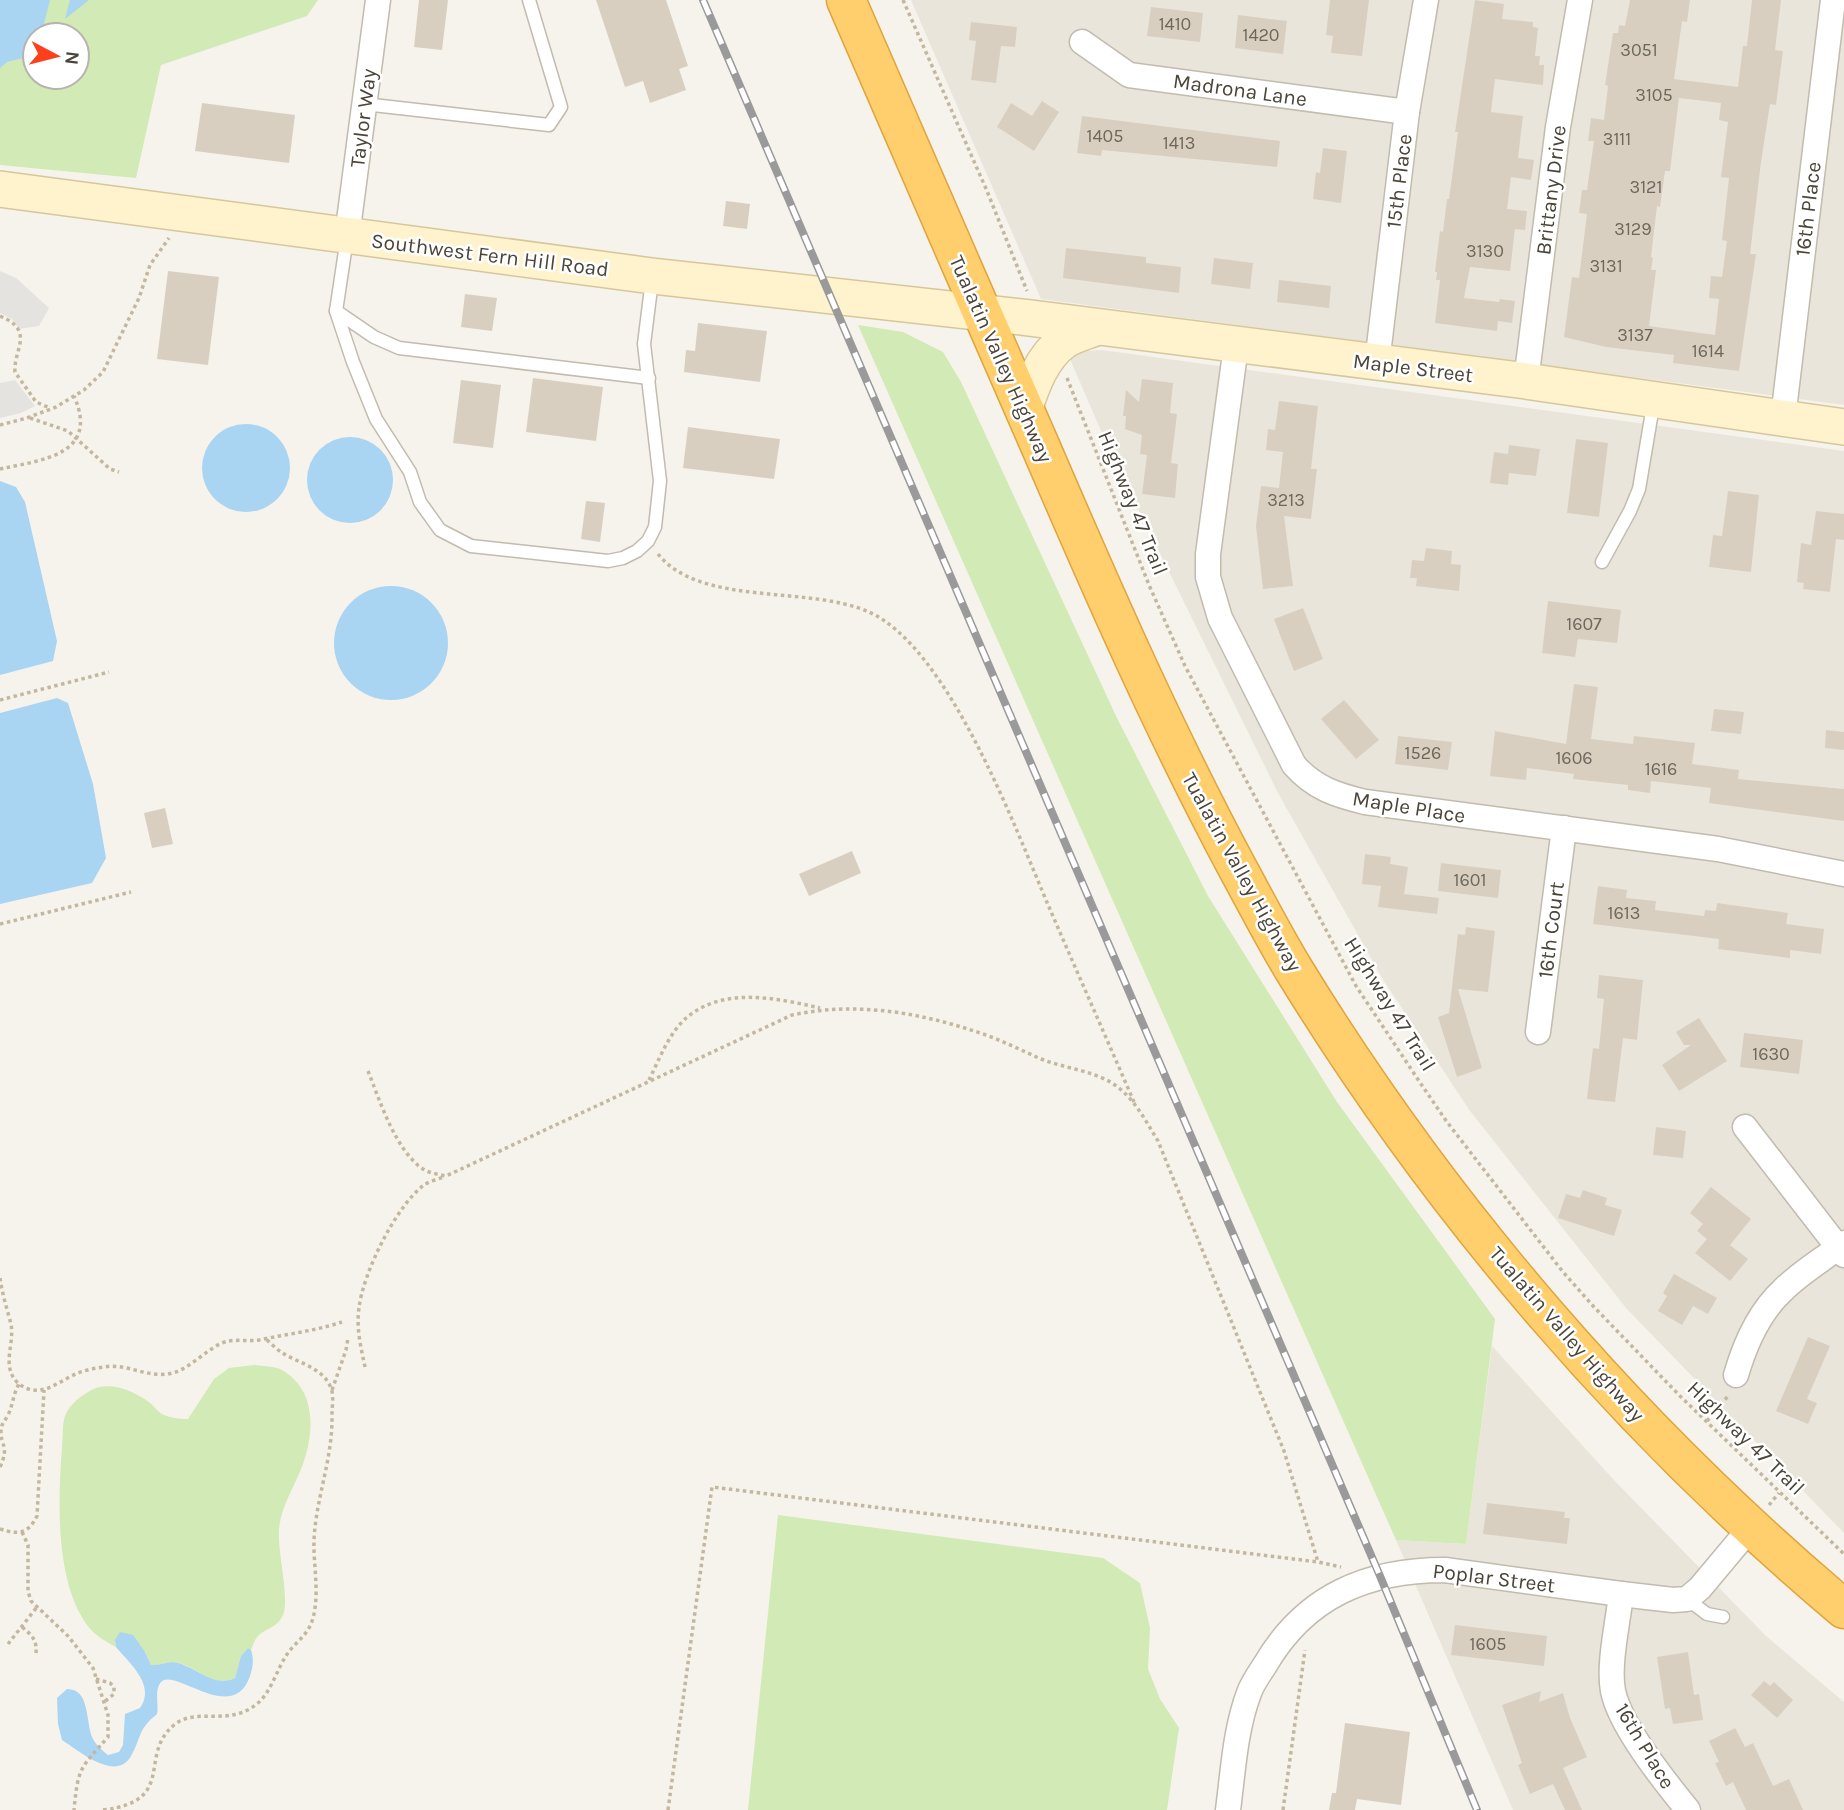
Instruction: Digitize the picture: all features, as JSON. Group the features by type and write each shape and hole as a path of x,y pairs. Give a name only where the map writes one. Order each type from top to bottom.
{"highway":[{"name":"Tualatin Valley Highway","path":"846,0 1167,732 1216,829 1293,969 1374,1091 1479,1233 1543,1311 1641,1419 1751,1527 1844,1609"}],"street":[{"name":"Taylor Way","path":"347,236 378,0"},
{"name":"15th Place","path":"1377,363 1407,112 1426,0"},
{"name":"Brittany Drive","path":"1526,381 1558,127 1580,0"},
{"name":"16th Place","path":"1783,418 1833,0"},
{"name":"Madrona Lane","path":"1082,42 1129,75 1407,112"},
{"name":"Southwest Fern Hill Road","path":"0,189 652,276 981,313"},
{"name":"Maple Street","path":"981,313 1526,381 1844,427"},
{"path":"1024,410 1040,370 1056,348 1066,340 1096,328"},
{"name":"Maple Place","path":"1236,346 1208,554 1208,577 1220,618 1294,765 1315,785 1327,792 1365,802 1718,849 1844,874"},
{"name":"16th Court","path":"1538,1032 1564,828"},
{"path":"1736,1375 1746,1344 1770,1305 1783,1290 1842,1249 1745,1127"},
{"path":"1687,1599 1700,1588 1751,1527"},
{"name":"Poplar Street","path":"1228,1810 1239,1731 1249,1692 1278,1644 1293,1626 1325,1600 1360,1582 1400,1572 1445,1570 1621,1594 1687,1599"},
{"name":"16th Place","path":"1621,1594 1612,1673 1613,1692 1621,1712 1654,1768 1688,1810"}],"lane":[{"path":"364,104 549,125 561,107 529,0"},
{"path":"347,236 336,312 353,362 376,419 410,472 420,502 440,530 471,546 608,561 623,558 648,541 655,527 660,481 644,344 652,276"},
{"path":"336,312 374,337 399,348 649,378"},
{"path":"1602,562 1639,489 1654,400"},
{"path":"1687,1599 1707,1614 1723,1616"}],"path":[{"path":"903,0 987,191 1025,288"},
{"path":"0,425 52,408 84,390 107,367 139,298 150,265 171,236 179,214"},
{"path":"0,316 12,324 21,340 15,372 36,402 52,408"},
{"name":"Highway 47 Trail","path":"1066,368 1067,379 1149,585 1185,666 1356,986 1447,1122 1563,1272 1611,1325 1844,1554"},
{"path":"0,469 52,457 68,449 78,438 79,407 74,396"},
{"path":"27,418 50,424 78,438 110,469 119,472"},
{"path":"648,541 663,561 691,580 724,588 842,603 869,612 892,626 915,650 942,686 981,751 1135,1103 1158,1142 1284,1451 1318,1562"},
{"path":"0,699 109,672"},
{"path":"0,924 131,892"},
{"path":"649,1081 670,1038 685,1019 711,1002 741,997 786,1001 822,1009"},
{"path":"365,1367 359,1339 359,1307 372,1264 400,1210 425,1185 792,1016 822,1009 863,1008 931,1018 988,1036 1044,1060 1112,1083 1135,1103"},
{"path":"368,1071 391,1127 412,1158 421,1168 446,1176"},
{"path":"0,1278 11,1326 6,1357 10,1372 19,1384 26,1388 44,1390 77,1374 106,1366 127,1367 165,1375 175,1372 223,1343 310,1332 342,1322"},
{"path":"264,1338 281,1352 309,1366 325,1378 332,1390"},
{"path":"103,1810 120,1808 148,1791 164,1737 174,1725 187,1718 234,1716 261,1701 288,1653 311,1625 314,1608 315,1530 333,1440 332,1390 348,1338"},
{"path":"1,1354 6,1357"},
{"path":"1707,1421 1728,1395 1736,1375"},
{"path":"0,1467 5,1456 1,1426 9,1413 19,1384"},
{"path":"0,1529 22,1532 31,1528 37,1516 44,1390"},
{"path":"668,1810 712,1487 1332,1564 1348,1570 1360,1582"},
{"path":"22,1532 28,1545 28,1591 37,1606 68,1636 93,1668 108,1715 108,1737 86,1759 80,1770 74,1810"},
{"path":"8,1644 37,1606"},
{"path":"22,1628 32,1635 37,1644 36,1653"},
{"path":"1283,1810 1305,1647"},
{"path":"96,1679 114,1687 114,1695 103,1703"}],"shaded area":[{"path":"911,0 1844,0 1844,405 1041,299"},
{"path":"0,271 16,278 49,308 39,326 19,329 12,319 0,313"},
{"path":"1102,350 1844,451 1844,1533 1626,1308 1470,1111 1384,981 1278,793 1112,456 1069,357 1084,351"},
{"path":"15,380 35,406 0,418 0,383"},
{"path":"1492,1346 1613,1479 1766,1636 1844,1702 1844,1810 1513,1810 1396,1540 1466,1544"}],"green space":[{"path":"0,0 318,0 307,16 161,65 136,178 0,165"},
{"path":"858,325 903,332 943,352 961,382 1117,718 1208,896 1337,1102 1495,1319 1466,1544 1396,1540"},
{"path":"254,1365 280,1369 292,1377 306,1398 310,1411 307,1451 280,1521 285,1598 283,1615 275,1625 258,1636 251,1650 248,1648 241,1656 235,1678 211,1678 178,1663 151,1665 145,1652 115,1640 116,1647 96,1635 77,1607 69,1586 61,1540 60,1515 65,1416 74,1403 87,1393 96,1388 110,1386 132,1392 152,1404 160,1413 188,1419 214,1379 229,1368"},
{"path":"778,1515 1103,1558 1140,1583 1150,1628 1148,1669 1160,1699 1179,1728 1167,1810 748,1810"}],"water":[{"path":"0,0 50,0 45,21 21,21 21,58 7,62 0,68"},
{"path":"70,0 89,0 65,19"},
{"path":"237,424 255,424 271,431 283,443 290,459 290,477 283,493 271,505 255,512 237,512 221,505 209,493 202,477 202,459 209,443 221,431"},
{"path":"342,437 358,437 381,449 390,463 393,480 390,497 381,511 358,523 342,523 326,516 314,504 307,488 307,472 314,456 326,444"},
{"path":"0,481 16,487 25,502 57,641 53,661 0,675"},
{"path":"391,586 413,590 431,603 444,621 448,643 444,665 431,683 413,696 391,700 369,696 351,683 338,665 334,643 338,621 351,603 369,590"},
{"path":"57,698 68,703 93,784 106,858 92,883 0,904 0,713"},
{"path":"120,1632 133,1635 151,1665 178,1663 220,1681 235,1678 241,1656 248,1648 253,1660 250,1676 242,1690 231,1696 218,1696 168,1679 161,1682 158,1689 157,1714 143,1729 131,1756 116,1766 97,1762 62,1740 57,1698 67,1689 75,1690 84,1701 94,1741 108,1755 119,1752 123,1745 125,1714 140,1708 145,1691 139,1675 116,1647 115,1640"}],"building":[{"path":"419,0 448,0 442,50 414,47"},
{"path":"596,0 666,0 688,66 679,69 686,90 650,103 643,81 625,87"},
{"path":"1330,0 1369,0 1362,56 1331,53 1333,36 1326,35"},
{"path":"1475,0 1504,4 1502,19 1533,22 1533,27 1538,28 1535,56 1540,56 1539,65 1544,65 1543,85 1495,79 1491,112 1523,116 1518,158 1534,160 1531,180 1511,177 1507,209 1527,211 1525,230 1515,229 1510,271 1470,267 1464,298 1515,301 1512,323 1498,321 1497,331 1435,323 1440,280 1436,280 1435,272 1440,231 1443,232 1449,199 1458,132 1455,132"},
{"path":"1630,0 1690,0 1687,22 1682,21 1674,79 1738,87 1743,46 1747,46 1752,0 1781,0 1775,50 1783,51 1776,105 1770,104 1761,162 1750,254 1756,254 1739,371 1673,363 1674,355 1606,347 1564,337 1572,277 1579,278 1587,214 1579,213 1582,190 1587,190 1594,141 1588,141 1591,118 1604,120 1608,86 1605,85 1613,33 1618,33 1619,25 1625,26","holes":["1679,98 1721,103 1719,120 1728,122 1721,177 1729,178 1722,240 1727,241 1722,277 1711,276 1709,298 1719,299 1715,335 1649,326 1656,270 1651,270 1651,257 1657,206 1660,207 1665,171 1670,171"]},
{"path":"1151,7 1203,13 1200,42 1147,36"},
{"path":"1238,15 1287,21 1283,54 1235,48"},
{"path":"971,22 1017,27 1015,47 1001,46 996,83 971,80 976,41 969,40"},
{"path":"1042,101 1059,112 1034,151 997,127 1011,103 1032,116"},
{"path":"202,103 295,115 289,163 195,151"},
{"path":"1082,116 1280,141 1277,167 1102,150 1101,156 1077,153"},
{"path":"1323,148 1347,151 1341,203 1313,199 1316,172 1320,173"},
{"path":"726,201 750,204 747,229 723,226"},
{"path":"1066,248 1146,257 1146,263 1181,267 1179,293 1063,278"},
{"path":"1214,258 1253,263 1250,289 1211,284"},
{"path":"168,271 219,277 208,365 157,359"},
{"path":"1279,280 1331,286 1329,308 1277,302"},
{"path":"465,294 497,298 492,331 461,327"},
{"path":"698,323 767,331 760,382 684,372 686,350 695,351"},
{"path":"533,378 603,387 596,441 526,432"},
{"path":"1142,379 1173,383 1170,413 1177,414 1171,463 1178,464 1175,498 1142,494 1147,455 1140,454 1142,435 1125,429 1126,416 1123,416 1126,390 1139,402"},
{"path":"461,380 501,385 493,448 453,443"},
{"path":"1279,401 1318,406 1311,469 1317,469 1311,519 1284,516 1293,586 1263,589 1256,526 1261,486 1279,488 1283,452 1266,450 1268,429 1275,430"},
{"path":"688,427 780,439 774,479 683,468"},
{"path":"1576,439 1608,443 1599,517 1567,513"},
{"path":"1509,445 1540,449 1536,476 1509,473 1508,485 1490,483 1494,452 1508,454"},
{"path":"1728,491 1759,495 1751,572 1709,567 1713,535 1722,536"},
{"path":"586,501 605,503 600,542 581,539"},
{"path":"1816,511 1844,514 1844,540 1836,539 1830,592 1803,589 1804,583 1797,582 1801,543 1811,545"},
{"path":"1426,548 1452,551 1451,564 1461,565 1459,591 1416,586 1417,578 1410,578 1412,560 1424,561"},
{"path":"1548,601 1621,610 1617,643 1578,639 1575,657 1542,653"},
{"path":"1303,608 1323,659 1294,671 1274,619"},
{"path":"1574,684 1598,687 1591,739 1633,744 1634,736 1695,743 1692,764 1739,770 1738,779 1844,789 1844,821 1709,803 1711,788 1651,781 1650,793 1628,790 1628,785 1573,779 1574,774 1527,768 1526,780 1490,776 1495,731 1566,744"},
{"path":"1344,700 1379,740 1356,759 1321,719"},
{"path":"1714,709 1744,712 1741,734 1711,731"},
{"path":"1826,730 1844,732 1844,750 1825,748"},
{"path":"1398,736 1452,742 1448,770 1395,764"},
{"path":"165,808 173,844 152,848 144,813"},
{"path":"852,851 861,873 809,896 799,874"},
{"path":"1365,854 1391,857 1390,864 1408,867 1404,894 1439,898 1437,914 1378,907 1381,886 1362,884"},
{"path":"1441,863 1501,870 1498,898 1438,891"},
{"path":"1598,886 1627,890 1626,898 1656,901 1655,910 1704,916 1705,910 1716,911 1717,903 1788,913 1786,924 1824,929 1821,954 1790,950 1790,958 1718,949 1719,939 1593,924"},
{"path":"1466,927 1495,931 1488,992 1458,989 1482,1068 1457,1077 1438,1017 1449,1013 1458,934 1465,935"},
{"path":"1599,975 1643,980 1637,1040 1623,1038 1615,1102 1587,1099 1593,1048 1599,1049 1604,999 1597,998"},
{"path":"1699,1018 1727,1061 1679,1091 1662,1065 1691,1045 1684,1045 1676,1032"},
{"path":"1744,1033 1803,1040 1799,1074 1740,1067"},
{"path":"1656,1127 1686,1131 1683,1158 1653,1155"},
{"path":"1711,1187 1751,1219 1730,1245 1748,1259 1730,1281 1695,1253 1707,1239 1697,1231 1703,1224 1690,1213"},
{"path":"1583,1190 1607,1198 1605,1205 1622,1210 1614,1236 1558,1218 1566,1194 1580,1198"},
{"path":"1674,1274 1717,1298 1708,1314 1693,1306 1682,1325 1658,1311 1667,1296 1663,1293"},
{"path":"1808,1337 1830,1346 1807,1399 1817,1403 1808,1424 1776,1411"},
{"path":"1487,1503 1565,1512 1564,1518 1570,1518 1567,1544 1483,1534"},
{"path":"1455,1625 1547,1636 1544,1666 1451,1655"},
{"path":"1688,1652 1694,1695 1699,1694 1703,1720 1673,1724 1670,1708 1665,1709 1657,1657"},
{"path":"1764,1681 1770,1686 1774,1682 1793,1700 1777,1718 1751,1695"},
{"path":"1541,1691 1539,1702 1563,1693 1570,1718 1587,1757 1563,1768 1582,1810 1565,1810 1553,1784 1530,1794 1518,1765 1522,1763 1502,1705"},
{"path":"1345,1723 1410,1732 1401,1805 1357,1799 1355,1810 1329,1810 1332,1793 1336,1793"},
{"path":"1735,1728 1745,1747 1753,1743 1773,1786 1789,1779 1803,1810 1746,1810 1733,1782 1726,1786 1715,1763 1719,1762 1709,1741"}],"railway":[{"path":"703,0 1380,1576 1477,1810"}]}
